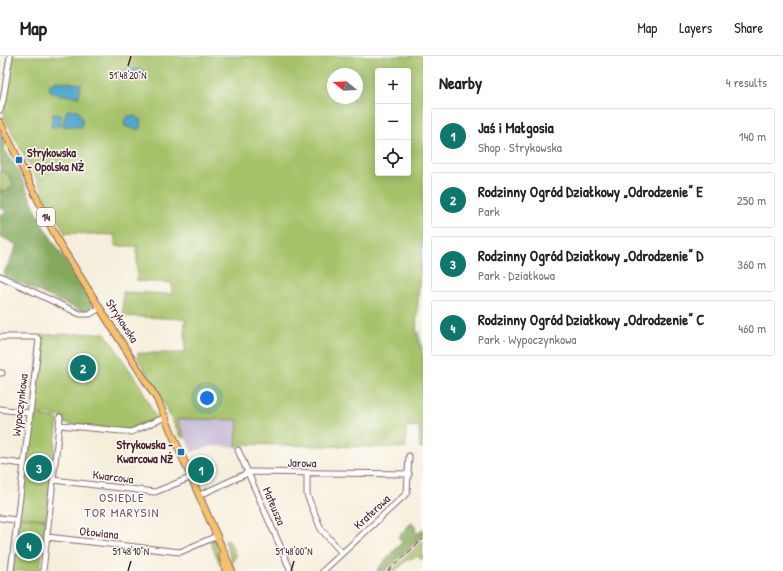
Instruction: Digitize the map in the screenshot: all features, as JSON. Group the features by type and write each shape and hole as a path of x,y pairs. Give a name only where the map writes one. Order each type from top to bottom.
{"main road":[{"name":"Strykowska","path":"0,122 59,243 146,379 166,417 232,571"},
{"name":"Strykowska","path":"218,536 226,571"}],"street":[{"path":"0,110 10,56"},
{"path":"0,276 80,314 90,314 100,308"},
{"name":"Wypoczynkowa","path":"0,337 38,338 11,571"},
{"path":"0,409 29,413"},
{"path":"43,571 60,417"},
{"path":"60,425 127,432 166,417"},
{"name":"Mateusza","path":"238,450 291,571"},
{"name":"Kraterowa","path":"323,571 407,493 409,456"},
{"path":"0,461 23,464"},
{"name":"Jarowa","path":"200,495 248,472 409,474"},
{"path":"307,473 307,495 321,529 342,553"},
{"name":"Kwarcowa","path":"53,480 155,492 192,477"},
{"path":"0,518 16,520"},
{"name":"Ołowiana","path":"47,537 180,552 218,536"}],"shaded area":[{"path":"177,419 238,420 236,447 213,446 192,452"}],"green space":[{"path":"13,56 423,56 423,223 416,331 423,357 423,448 420,448 419,426 406,427 406,448 241,444 236,447 238,420 177,419 185,438 180,436 158,392 138,359 138,353 185,353 185,319 123,316 123,292 172,294 172,283 137,281 137,246 115,246 115,235 65,233 5,119 4,111"},
{"path":"0,131 6,143 4,149 18,170 42,224 92,302 92,307 89,311 79,310 3,275 17,245 0,236 0,215 6,212 3,208 0,209 1,190 6,191 14,185 9,175 2,171 0,158"},
{"path":"1,161 2,171 9,175 14,185 6,191 1,190 0,195"},
{"path":"105,333 141,387 156,419 125,430 61,423 62,417 32,413 41,335"},
{"path":"32,415 58,419 46,519 19,516"},
{"path":"19,517 46,520 40,571 12,571"},
{"path":"411,523 416,527 415,532 418,533 423,528 423,533 383,571 376,571 402,542 398,537"},
{"path":"423,533 423,537 386,571 383,571"},
{"path":"215,539 223,568 222,569 210,541"},
{"path":"229,540 236,556 232,562 225,541"},
{"path":"423,541 422,560 417,556 407,560 396,571 391,571"}],"water":[{"path":"129,69 144,71 143,78 134,81 121,80 123,71"},
{"path":"57,81 81,84 79,97 56,94 50,91 49,85"},
{"path":"67,110 78,110 82,119 82,127 62,126"},
{"path":"53,114 61,115 60,126 51,127"},
{"path":"128,116 134,116 141,120 140,128 137,130 125,126 124,121"}],"waterway":[{"path":"421,274 423,244"},
{"path":"418,331 423,350"}],"railway":[{"path":"388,571 423,539"}],"place":[{"name":"Strykowska - Opolska NŻ","path":"19,160"},
{"name":"Rodzinny Ogród Działkowy „Odrodzenie” E","path":"83,368"},
{"name":"Strykowska - Kwarcowa NŻ","path":"181,452"},
{"name":"Rodzinny Ogród Działkowy „Odrodzenie” D","path":"39,468"},
{"name":"Jaś i Małgosia","path":"201,470"},
{"name":"Rodzinny Ogród Działkowy „Odrodzenie” C","path":"29,546"}],"district":[{"name":"OSIEDLE TOR MARYSIN","path":"122,504"}]}
